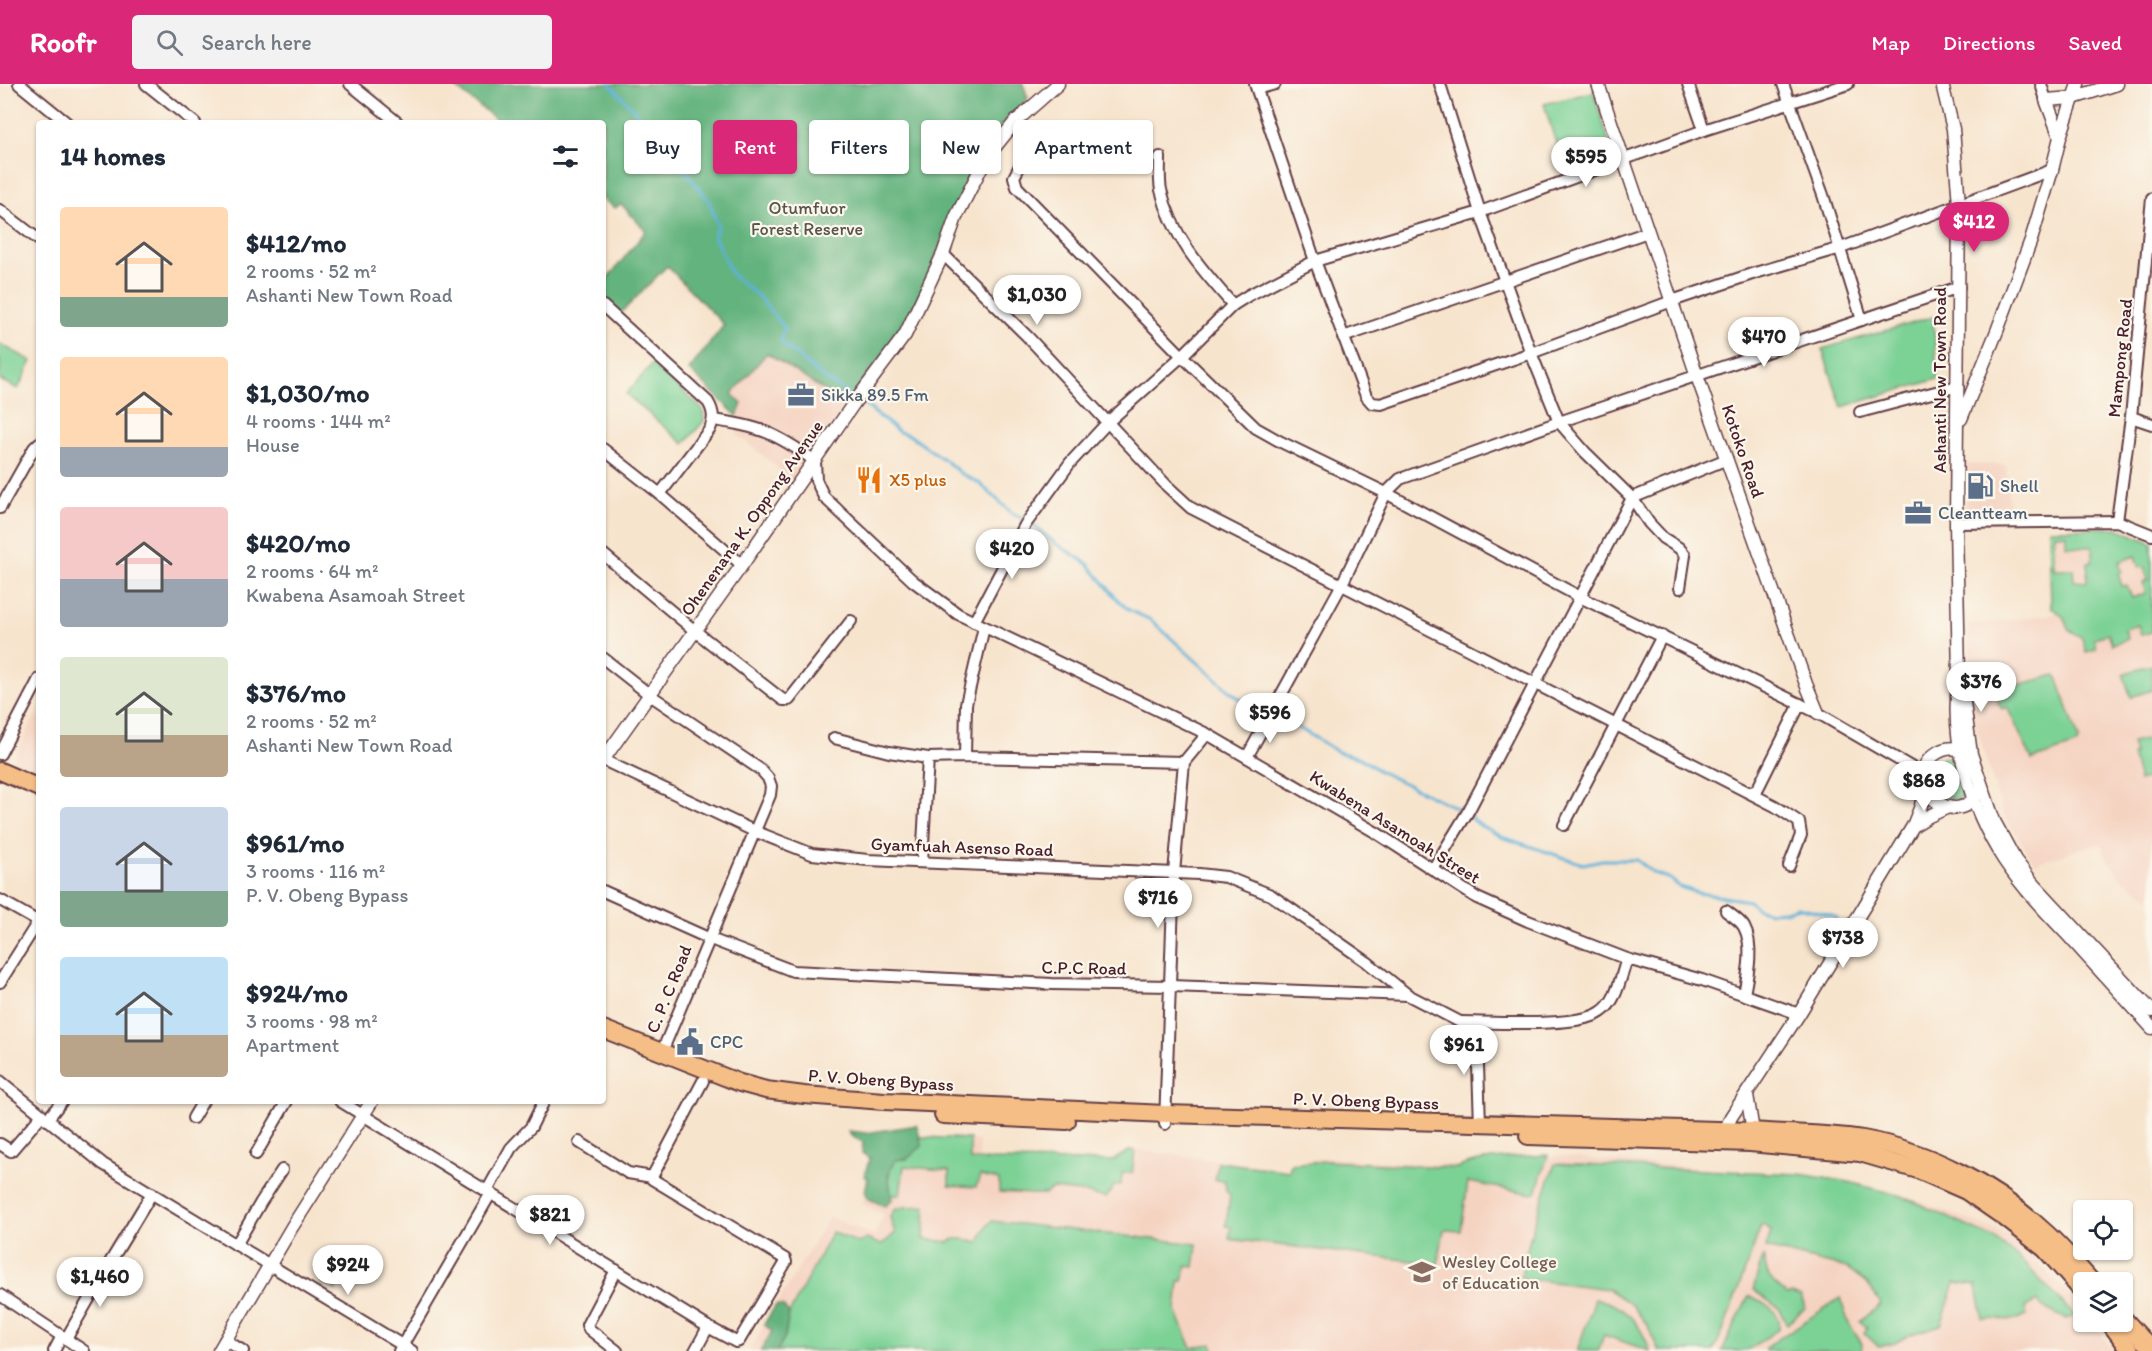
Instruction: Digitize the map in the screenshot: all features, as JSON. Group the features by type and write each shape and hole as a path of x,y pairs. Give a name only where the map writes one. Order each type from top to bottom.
{"highway":[{"path":"0,771 36,787"},
{"path":"0,783 36,799"},
{"name":"P. V. Obeng Bypass","path":"606,1030 661,1054 753,1088 804,1095 1166,1119 1723,1137 1824,1134 1864,1139 1895,1147 1953,1170 2001,1197 2051,1238 2083,1272"},
{"name":"P. V. Obeng Bypass","path":"606,1041 704,1081 765,1101 802,1107 1016,1119 1166,1119"},
{"name":"P. V. Obeng Bypass","path":"1751,1137 1860,1153 1918,1170 1957,1187 2006,1218 2045,1250 2073,1281"},
{"path":"2133,1329 2152,1346"},
{"path":"2117,1332 2131,1351"}],"street":[{"path":"19,84 64,120"},
{"path":"146,84 191,120"},
{"path":"350,84 394,120"},
{"name":"Ohenenana K. Oppong Avenue","path":"606,756 905,335 943,254 956,217 986,158 1015,122 1058,84"},
{"path":"1275,84 1256,86 1315,261 1366,396 1372,403 1381,404 1531,353 1672,301 1755,273 1841,248 2052,170"},
{"path":"1440,84 1480,212 1531,353 1559,422 1585,452 1632,498 1649,523 1663,538 1679,548 1685,555 1680,588"},
{"name":"Kotoko Road","path":"1598,84 1697,376 1818,713"},
{"path":"1688,84 1704,130"},
{"path":"1783,84 1841,248 1862,320"},
{"path":"965,757 966,704 979,625 1025,525 1070,463 1108,422 1182,356 1233,305 1315,261 1480,212 1704,130 1848,84"},
{"name":"Ashanti New Town Road","path":"1942,84 1953,129 1959,204 1956,523 1959,678 1956,696 1960,751 1965,772 1982,818 1990,835 2019,880 2152,1028"},
{"path":"2041,84 2060,137"},
{"path":"1958,426 2023,260 2078,84"},
{"path":"2046,100 2073,98 2116,84"},
{"path":"1160,157 1161,189 1178,235 1195,262 1233,305"},
{"path":"1016,174 1014,177 1017,187 1182,356 1256,428 1580,597 1818,713 1923,774"},
{"name":"Mampong Road","path":"2117,520 2131,417 2152,198"},
{"path":"0,210 36,238"},
{"path":"1343,337 1648,232"},
{"path":"943,254 1027,336 1167,486 1191,508 1534,684 1751,792 1799,822 1801,835 1789,866"},
{"path":"1247,758 1341,586 1386,494 1400,479 1559,422 1959,287"},
{"path":"606,309 708,402 713,411 714,420 710,429 660,494"},
{"path":"1860,412 1958,386"},
{"path":"2131,417 2152,424"},
{"path":"714,420 772,433 815,461"},
{"path":"0,508 36,446"},
{"path":"606,451 660,494 742,565"},
{"path":"1433,869 1467,814 1632,498 1727,459"},
{"name":"Kwabena Asamoah Street","path":"815,461 816,480 824,497 913,581 958,614 1207,734 1375,832 1477,898 1528,921 1627,959 1744,994 1799,1014"},
{"path":"1956,523 2117,520 2152,535"},
{"path":"606,557 695,631 783,700 789,700 851,621"},
{"path":"1564,825 1662,636"},
{"name":"C. P. C Road","path":"606,660 650,695 753,764 768,778 771,786 770,795 661,1054"},
{"name":"Ashanti New Town Road","path":"1959,678 1964,694 1960,751 1982,785 1994,821 2015,860 2032,882 2152,1011"},
{"path":"0,754 36,685"},
{"path":"1751,792 1757,790 1800,704"},
{"path":"1166,1119 1174,873 1184,762 1207,734"},
{"path":"834,738 889,752 928,758 1184,762"},
{"path":"1723,1137 1737,1108 1799,1014 1913,826 1921,806 1924,788 1923,774 1931,757 1960,751"},
{"path":"922,861 928,758"},
{"name":"Gyamfuah Asenso Road","path":"606,761 754,831 812,854 868,860 1174,873"},
{"path":"1913,826 1929,816 1967,805 1975,798 1982,785"},
{"path":"1924,788 1934,801 1952,808 1966,809 1982,818"},
{"path":"1174,873 1226,877 1271,895 1367,962 1408,995"},
{"name":"C.P.C Road","path":"606,892 708,938 793,971 1052,984 1408,995 1460,1022"},
{"path":"0,900 36,920"},
{"path":"1726,911 1744,925 1748,940 1748,973 1744,994"},
{"path":"0,982 36,927"},
{"path":"1460,1022 1556,1022 1587,1019 1603,1012 1614,996 1627,959"},
{"path":"1460,1022 1475,1046 1478,1066 1480,1130"},
{"path":"652,1177 704,1081"},
{"path":"0,1082 103,1164 405,1349 511,1148 531,1126 542,1104"},
{"path":"1747,1095 1751,1137"},
{"path":"0,1144 11,1151 59,1104"},
{"path":"194,1118 201,1104"},
{"path":"256,1154 285,1104"},
{"path":"345,1104 708,1327 736,1342 739,1341 786,1261 652,1177 628,1173 579,1142"},
{"path":"243,1351 222,1345 269,1265 370,1104"},
{"path":"236,1245 282,1170"},
{"path":"54,1351 152,1193"},
{"path":"616,1270 587,1324 589,1329 617,1351"},
{"path":"0,1295 84,1351"},
{"path":"694,1351 708,1327"}],"shaded area":[{"path":"766,353 846,405 793,480 737,435 737,416 742,404 731,394"},
{"path":"1965,464 2006,465 2011,515 1965,516"},
{"path":"2117,527 2152,542 2152,899 2121,878 2109,862 2100,843 2035,863 2003,813 1974,721 1968,625 2054,614 2051,528"},
{"path":"36,714 36,773 12,763"},
{"name":"Wesley College of Education","path":"886,1136 979,1141 979,1160 1112,1160 1132,1149 1289,1170 1291,1163 1325,1158 1464,1166 1558,1156 1794,1176 1897,1193 2014,1237 2073,1298 2073,1332 2100,1332 2112,1351 749,1351 829,1217 875,1236 884,1214 862,1204"}],"green space":[{"name":"Otumfuor Forest Reserve","path":"451,84 1023,84 1028,98 1001,126 1001,120 921,120 921,174 971,174 945,231 930,276 903,328 846,405 767,353 732,394 742,404 737,416 689,370 724,325 667,266 620,314 606,301 606,280 646,231 621,204 615,208 606,201 606,120 497,120"},
{"path":"1593,92 1614,156 1565,173 1544,104"},
{"path":"1933,317 1938,379 1842,407 1822,349"},
{"path":"0,344 32,361 18,389 0,380"},
{"path":"653,363 703,410 704,421 684,444 626,394"},
{"path":"2117,528 2152,543 2152,632 2141,635 2138,625 2125,629 2128,639 2112,644 2108,634 2094,638 2096,649 2086,652 2082,638 2070,630 2062,615 2051,607 2049,529","holes":["2054,534 2066,534 2066,546 2092,547 2092,562 2088,562 2087,582 2074,581 2073,569 2054,569","2135,556 2139,568 2144,567 2148,580 2143,582 2146,593 2132,598 2127,585 2122,586 2118,574 2122,572 2119,562"]},
{"path":"2152,665 2152,690 2131,697 2123,674"},
{"path":"2056,675 2079,739 2076,745 2032,760 2007,707 2002,709 1998,703 1999,693 2003,689"},
{"path":"2152,738 2152,777 2139,781 2132,755 2135,754 2132,743"},
{"path":"1945,757 1951,757 1957,765 1963,797 1948,798 1934,787 1930,772 1935,764"},
{"path":"917,1125 922,1146 907,1159 895,1160 888,1175 892,1200 885,1206 869,1199 865,1192 868,1178 864,1176 870,1158 862,1153 863,1142 851,1136 848,1131 866,1133"},
{"path":"920,1137 970,1139 970,1160 1112,1161 1131,1150 1135,1151 1132,1173 1122,1173 1121,1185 1115,1185 1106,1198 1052,1189 1045,1194 999,1192 999,1180 980,1176 976,1187 949,1185 949,1171 904,1166 900,1195 891,1195 890,1168 897,1159 922,1146"},
{"path":"1548,1155 1536,1192 1533,1194 1468,1182 1461,1231 1444,1230 1438,1264 1229,1239 1231,1227 1226,1226 1230,1195 1226,1191 1225,1181 1215,1180 1218,1162 1289,1171 1291,1164 1326,1161 1458,1168 1466,1164 1488,1160"},
{"path":"1555,1164 1799,1174 1849,1182 1902,1196 1997,1240 2026,1265 2073,1314 2073,1317 2066,1319 2042,1307 2037,1301 2025,1307 2027,1315 2018,1320 1983,1319 1977,1286 1955,1283 1941,1325 1879,1347 1864,1333 1867,1327 1860,1322 1881,1304 1868,1284 1847,1268 1766,1248 1771,1231 1765,1225 1761,1226 1723,1331 1713,1351 1659,1351 1648,1326 1632,1305 1608,1289 1521,1278 1540,1206"},
{"path":"926,1206 924,1239 949,1242 963,1239 979,1242 985,1228 992,1221 1197,1244 1194,1267 1186,1266 1183,1281 1179,1281 1176,1311 1192,1348 1212,1344 1215,1351 777,1351 785,1336 789,1314 832,1232 859,1243 866,1239 882,1245 895,1233 890,1217 894,1210"},
{"path":"1763,1256 1766,1270 1773,1282 1787,1295 1801,1296 1805,1308 1787,1324 1780,1309 1753,1290"},
{"path":"326,1265 344,1275 336,1290 321,1283 324,1278 320,1276"},
{"path":"1749,1296 1766,1304 1775,1312 1779,1329 1746,1351 1722,1351"},
{"path":"1840,1298 1849,1324 1862,1344 1861,1351 1765,1351 1765,1348"},
{"path":"1595,1299 1615,1305 1630,1316 1642,1332 1650,1351 1604,1335 1598,1351 1577,1351"},
{"path":"776,1305 783,1306 789,1314 785,1336 777,1351 761,1351 772,1331 764,1324"}],"waterway":[{"path":"610,84 654,132 709,201 718,226 714,236 732,275 758,296 784,327 782,343 821,376 854,397"},
{"path":"859,400 899,432 909,435 960,473 979,483 1013,514 1027,520 1055,543 1088,564 1129,610 1151,620 1226,688 1267,713"},
{"path":"1273,715 1338,752 1360,758 1381,772 1465,812"},
{"path":"1470,817 1481,826 1502,837 1583,864 1602,860 1637,860 1654,873 1670,879 1680,887 1698,893 1749,901 1756,908 1770,912 1786,911 1798,907 1837,918"}],"place":[{"name":"Sikka 89.5 Fm","path":"801,395"},
{"name":"X5 plus","path":"869,480"},
{"name":"Shell","path":"1980,486"},
{"name":"Cleantteam","path":"1918,513"},
{"name":"CPC","path":"690,1042"},
{"name":"Wesley College of Education","path":"1422,1272"}]}
